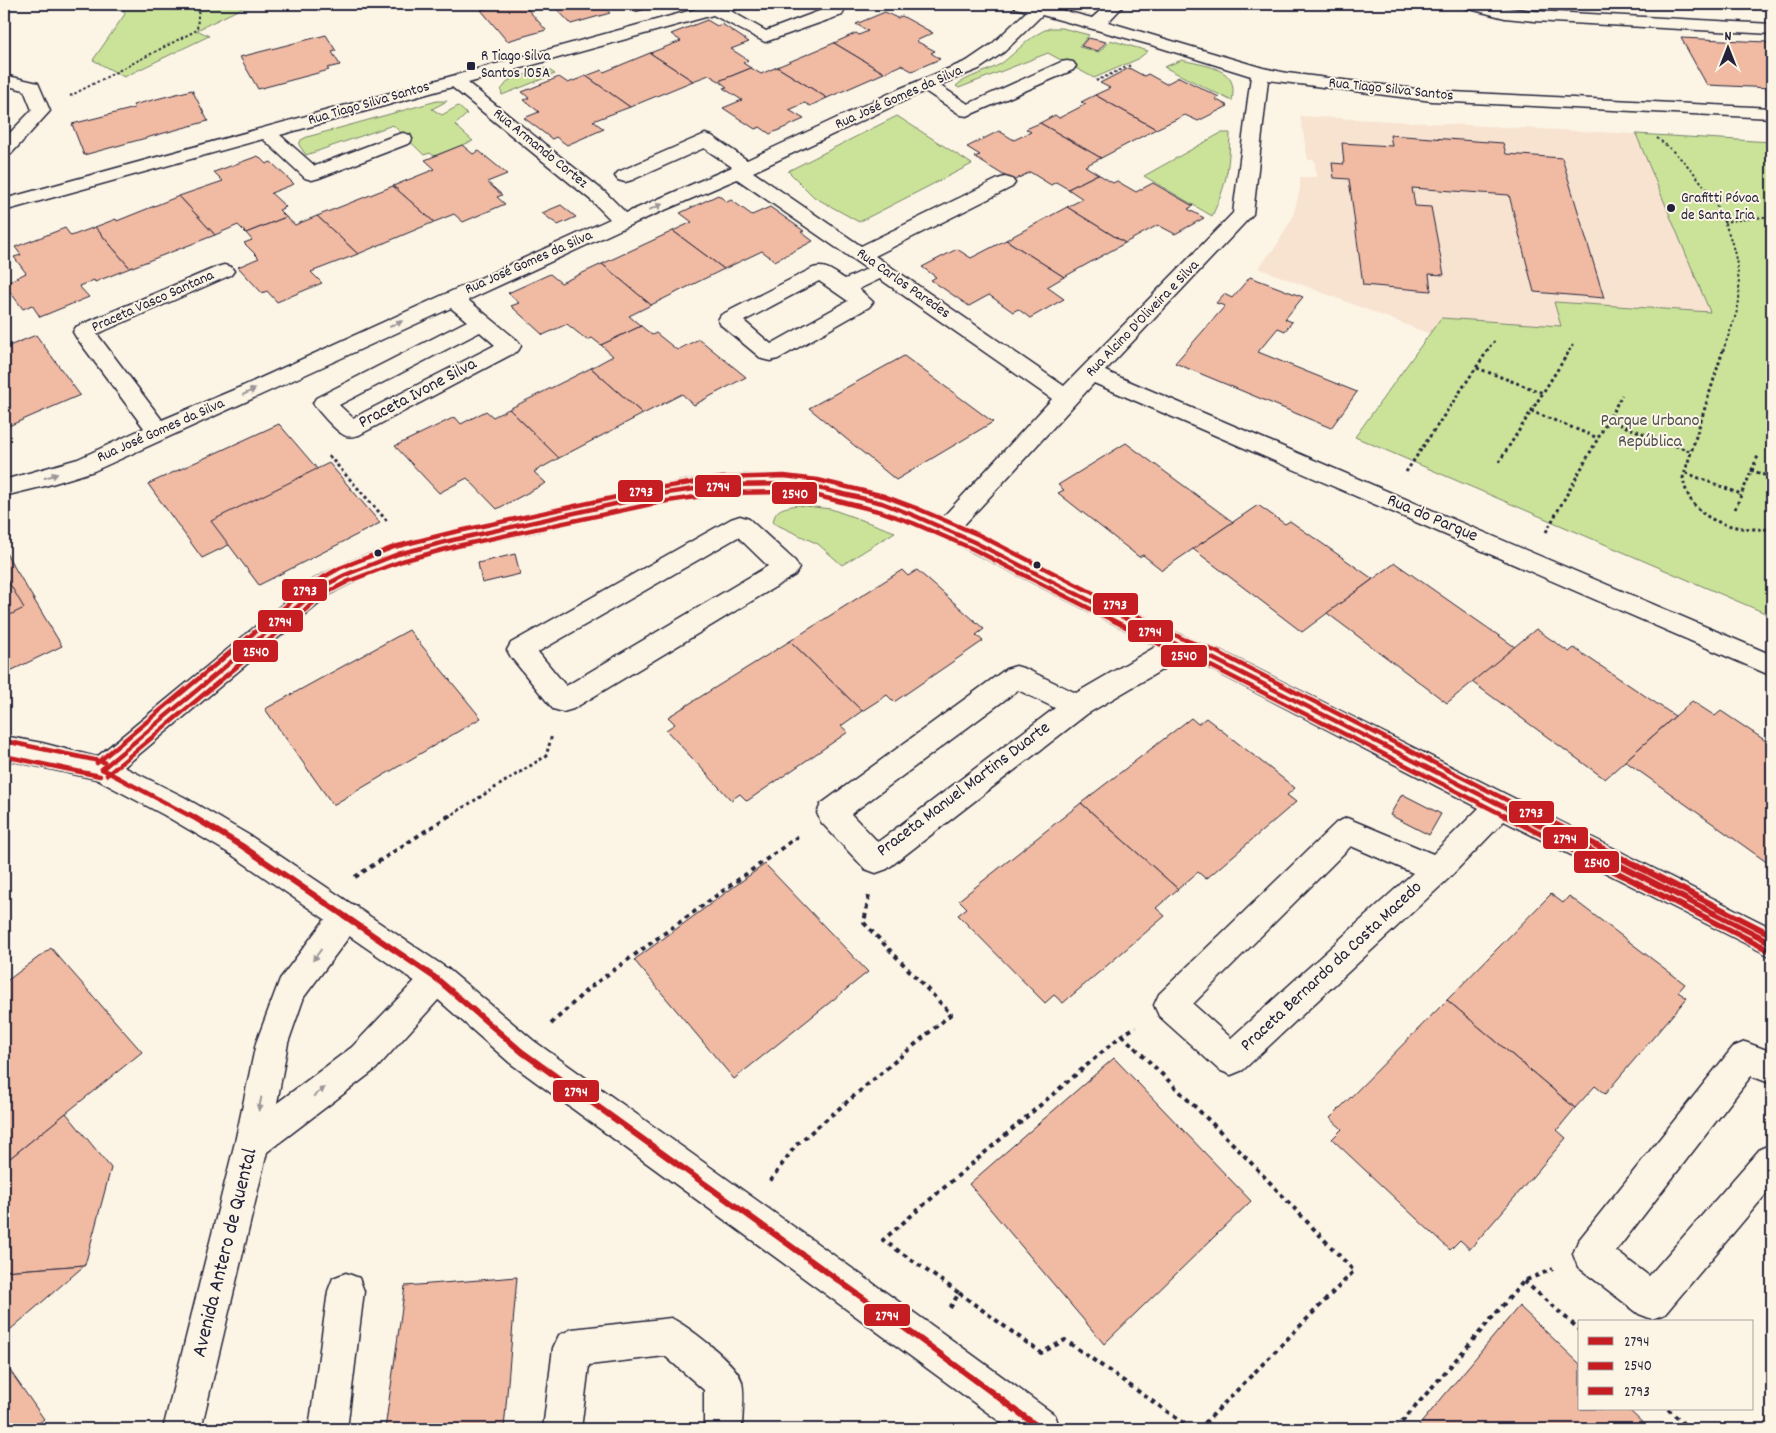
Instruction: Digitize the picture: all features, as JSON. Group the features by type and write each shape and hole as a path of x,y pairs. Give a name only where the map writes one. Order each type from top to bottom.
{"street":[{"name":"Rua Tiago Silva Santos","path":"4,205 734,4"},
{"name":"Rua Tiago Silva Santos","path":"1020,4 1161,42 1260,73 1432,96 1772,113"},
{"path":"1095,25 1117,4"},
{"path":"1472,4 1505,13 1534,16 1772,29"},
{"path":"714,9 765,38 836,11"},
{"name":"Rua José Gomes da Silva","path":"4,488 86,465 452,298 742,169 905,93 972,65 998,48 1039,9"},
{"path":"927,85 967,111 1067,66"},
{"name":"Rua Alcino D'Oliveira e Silva","path":"947,528 1066,398 1244,214 1260,73"},
{"path":"4,80 32,87 41,111 4,150"},
{"name":"Rua Armando Cortez","path":"454,80 598,197 623,221"},
{"path":"267,132 312,174 403,139"},
{"name":"Rua Carlos Paredes","path":"625,176 704,140 860,255 1066,398"},
{"path":"860,255 1005,183"},
{"path":"844,288 882,270"},
{"name":"Praceta Vasco Santana","path":"158,431 84,332 224,271"},
{"path":"820,272 844,288 862,302 770,354 728,320 820,272"},
{"name":"Praceta Ivone Silva","path":"452,298 510,346 351,429 324,403 482,323"},
{"name":"Rua do Parque","path":"1091,373 1772,666"},
{"path":"740,525 743,484"},
{"path":"102,769 320,588 354,569 410,551 664,494 743,484 808,486 852,494 885,504 947,528 1180,646 1212,658 1772,943"},
{"path":"740,525 786,568 563,700 520,650 630,588 740,525"},
{"name":"Praceta Manuel Martins Duarte","path":"1077,706 1016,677 831,813 876,860 1077,706 1180,646"},
{"path":"4,748 102,769 174,806 242,846 437,979 522,1052 928,1345 1041,1429"},
{"name":"Praceta Bernardo da Costa Macedo","path":"1437,870 1348,831 1170,1005 1231,1059 1437,870 1500,806"},
{"path":"252,1142 272,1043 291,989 334,908"},
{"name":"Avenida Antero de Quental","path":"182,1429 252,1142 364,1058 437,979"},
{"path":"1772,1068 1745,1058 1591,1254 1652,1301 1772,1160"},
{"path":"328,1429 346,1291"},
{"path":"562,1429 572,1348 671,1337 723,1382 723,1429"}],"path":[{"path":"41,111 197,30 199,4"},
{"path":"1632,105 1647,131 1674,149 1690,164 1706,186 1723,222 1739,273 1739,300 1692,452 1683,489 1688,499 1696,508 1713,520 1750,529 1772,528"},
{"path":"1723,222 1772,216"},
{"path":"1388,500 1495,340"},
{"path":"1499,462 1573,345"},
{"path":"1476,368 1543,392"},
{"path":"1530,562 1622,395"},
{"path":"1531,411 1598,438"},
{"path":"1608,420 1692,452"},
{"path":"1734,509 1758,456"},
{"path":"330,458 386,521"},
{"path":"1751,470 1772,478"},
{"path":"1686,473 1741,494"},
{"path":"334,908 407,842 546,756"},
{"path":"522,1052 589,988 831,813"},
{"path":"796,1146 951,1014 864,923"},
{"path":"1192,1429 1065,1340 1041,1353 883,1240 1122,1035 1235,1146 1354,1271 1198,1429"},
{"path":"1396,1429 1524,1281 1578,1328"},
{"path":"953,1302 959,1293"},
{"path":"1669,1410 1689,1429"}],"shaded area":[{"path":"1300,116 1636,134 1710,312 1554,302 1561,326 1441,318 1430,334 1258,268 1277,245 1293,216 1300,189 1300,177 1317,177 1314,160 1308,160"}],"green space":[{"path":"121,4 250,4 197,30 209,36 124,77 93,60 125,14"},
{"path":"1050,28 1062,28 1089,35 1079,47 1099,52 1110,40 1148,51 1138,59 1094,78 1048,53 959,88 956,86 1002,63 1030,39"},
{"path":"1182,60 1202,64 1216,69 1227,76 1233,86 1232,101 1164,67"},
{"path":"546,68 555,74 502,95 501,90 509,80"},
{"path":"437,101 447,101 432,109 442,115 458,106 467,114 455,125 473,141 434,156 430,153 424,155 393,125 306,155 299,145 301,140 307,137"},
{"path":"897,116 972,164 859,222 814,197 788,171"},
{"path":"1221,133 1230,133 1228,166 1224,185 1212,216 1144,176"},
{"name":"Parque Urbano República","path":"1636,134 1772,142 1772,616 1355,437 1441,318 1561,326 1554,302 1710,312"},
{"path":"797,505 831,509 895,532 842,565 818,544 773,523 776,514 781,509"}],"building":[{"path":"503,4 523,4 546,30 507,41 481,10"},
{"path":"552,4 601,4 610,13 571,24"},
{"path":"628,4 665,4 635,12"},
{"path":"885,12 897,18 902,16 933,33 916,41 935,51 931,53 940,59 912,71 901,65 884,73 834,43 856,33 859,35 868,31 856,24"},
{"path":"707,20 717,26 722,24 749,42 731,49 748,60 743,63 751,68 719,81 709,75 693,81 650,53 681,41 671,34"},
{"path":"326,35 336,51 332,52 340,65 327,68 329,70 258,89 240,57"},
{"path":"1088,38 1106,42 1098,51 1081,46"},
{"path":"1681,38 1766,42 1772,51 1772,88 1707,85"},
{"path":"834,43 884,73 827,98 777,67"},
{"path":"650,53 693,81 630,107 586,76 602,70 604,72"},
{"path":"777,67 827,98 810,106 805,103 789,110 804,119 770,134 760,127 755,129 723,108 742,100 723,88 727,87 719,81 751,68 761,74"},
{"path":"1129,68 1144,76 1148,74 1166,84 1179,77 1219,97 1215,99 1228,106 1198,121 1185,115 1156,129 1095,95 1110,88 1100,83"},
{"path":"586,76 630,107 593,121 604,129 567,145 556,137 552,139 524,118 539,112 524,100 529,98 522,92 559,77 568,83"},
{"path":"192,90 208,121 84,155 72,124 135,108 133,105"},
{"path":"1095,95 1156,129 1101,158 1040,123 1055,115 1059,118 1086,104 1081,102"},
{"path":"1040,123 1101,158 1085,166 1098,174 1068,189 1056,182 1051,185 1030,172 1013,181 974,157 980,155 967,147 999,131 1014,140 1031,132 1026,129"},
{"path":"1390,135 1503,143 1506,154 1562,158 1604,298 1534,292 1509,195 1412,188 1415,206 1431,207 1444,275 1429,274 1431,291 1363,285 1349,179 1334,178 1332,163 1344,164 1342,143 1392,146"},
{"path":"462,145 473,154 479,151 507,174 487,182 502,195 497,197 505,204 463,222 454,214 434,222 393,186 435,169 425,160"},
{"path":"258,156 266,164 271,162 294,184 271,193 286,207 279,210 286,217 246,233 238,225 215,235 179,196 223,181 214,172"},
{"path":"1098,174 1113,183 1117,181 1136,192 1153,183 1193,206 1188,209 1204,218 1175,234 1158,225 1125,243 1067,207 1083,199 1068,189"},
{"path":"393,186 434,222 358,254 317,216"},
{"path":"718,195 727,202 731,200 752,215 770,207 804,231 801,232 813,241 775,261 762,251 724,269 673,231 692,222 680,213"},
{"path":"179,196 215,235 130,268 95,227 116,219 117,221"},
{"path":"561,205 576,217 558,225 542,213"},
{"path":"1067,207 1125,243 1064,277 1006,240"},
{"path":"317,216 358,254 311,272 322,283 277,302 267,291 262,293 238,267 259,258 244,243 252,240 246,233 286,217 295,225"},
{"path":"95,227 130,268 95,282 94,280 79,286 89,297 40,317 32,305 23,309 4,284 26,273 14,257 21,255 15,247 65,228 71,236"},
{"path":"673,231 724,269 651,305 602,264"},
{"path":"1006,240 1064,277 1047,287 1064,299 1030,318 1018,309 1013,312 989,295 969,306 931,280 936,277 922,267 957,249 971,258"},
{"path":"602,264 651,305 629,316 641,326 601,345 592,338 587,340 567,324 543,335 511,306 519,303 508,293 550,274 561,283"},
{"path":"1250,277 1303,297 1285,319 1292,322 1285,331 1278,328 1258,352 1357,392 1331,428 1175,363 1225,306 1216,303 1224,294 1232,298"},
{"path":"641,326 652,335 656,333 677,350 699,339 746,377 694,405 682,394 643,414 591,368 613,356 601,345"},
{"path":"36,335 80,395 4,428 4,348"},
{"path":"904,356 993,422 896,480 809,408"},
{"path":"591,368 643,414 559,458 509,409"},
{"path":"509,409 559,458 534,472 546,483 497,509 467,478 439,493 395,446 455,417 461,424 486,411 493,417"},
{"path":"279,424 337,492 202,558 148,484"},
{"path":"1126,443 1233,522 1162,570 1143,555 1139,557 1058,493 1064,490 1058,485"},
{"path":"329,463 380,523 259,585 211,521"},
{"path":"1258,505 1285,524 1290,521 1373,579 1302,632 1193,549"},
{"path":"4,550 62,646 4,674"},
{"path":"515,554 520,574 482,583 478,563"},
{"path":"1395,563 1515,647 1447,703 1327,613"},
{"path":"902,570 908,576 917,570 984,629 976,635 983,641 894,702 887,695 862,711 790,641"},
{"path":"4,574 24,608 4,618"},
{"path":"1536,629 1569,652 1574,648 1675,716 1605,779 1472,682"},
{"path":"409,630 481,718 333,805 265,709"},
{"path":"790,641 862,711 841,726 848,732 747,801 740,794 731,800 666,730 675,724 668,717"},
{"path":"1692,701 1715,716 1721,711 1772,745 1772,866 1625,761"},
{"path":"1191,718 1198,724 1206,718 1295,788 1287,795 1296,802 1206,879 1198,872 1178,889 1081,803"},
{"path":"1402,794 1441,814 1429,835 1390,815"},
{"path":"1081,803 1178,889 1156,908 1165,916 1063,1003 1054,995 1045,1003 958,915 967,908 959,900"},
{"path":"765,864 868,972 734,1079 634,960"},
{"path":"1551,894 1563,903 1569,896 1685,984 1678,992 1687,998 1605,1094 1595,1086 1575,1108 1447,1000"},
{"path":"51,948 142,1052 4,1163 4,983"},
{"path":"1447,1000 1575,1108 1557,1130 1566,1138 1470,1249 1460,1240 1450,1250 1332,1139 1342,1129 1330,1118"},
{"path":"1114,1058 1251,1201 1104,1344 969,1184"},
{"path":"66,1113 111,1168 85,1265 4,1271 4,1163"},
{"path":"85,1265 4,1335 4,1271"},
{"path":"517,1277 504,1429 385,1429 405,1286"},
{"path":"1519,1306 1578,1362 1578,1410 1629,1410 1649,1429 1416,1429"},
{"path":"4,1362 44,1419 32,1429 4,1429"}],"transit line":[{"name":"2793","path":"97,763 315,582 340,568 394,547 627,494 721,478 784,476 851,486 916,508 979,535 1183,639 1215,651 1772,935"},
{"name":"2794","path":"102,769 320,588 371,563 426,546 660,494 722,485 785,484 850,494 882,503 944,528 1180,646 1212,658 1772,943"},
{"name":"2540","path":"107,775 324,594 375,570 457,546 661,502 723,493 785,492 850,502 943,535 1177,653 1209,665 1769,950"},
{"name":"2793","path":"5,741 104,762"},
{"name":"2540","path":"4,756 100,776"},
{"name":"2794","path":"102,769 174,806 242,846 437,979 522,1052 928,1345 1041,1429"}],"place":[{"name":"R Tiago Silva Santos 105A","path":"471,66"},
{"name":"Grafitti Póvoa de Santa Iria","path":"1671,208"}]}
